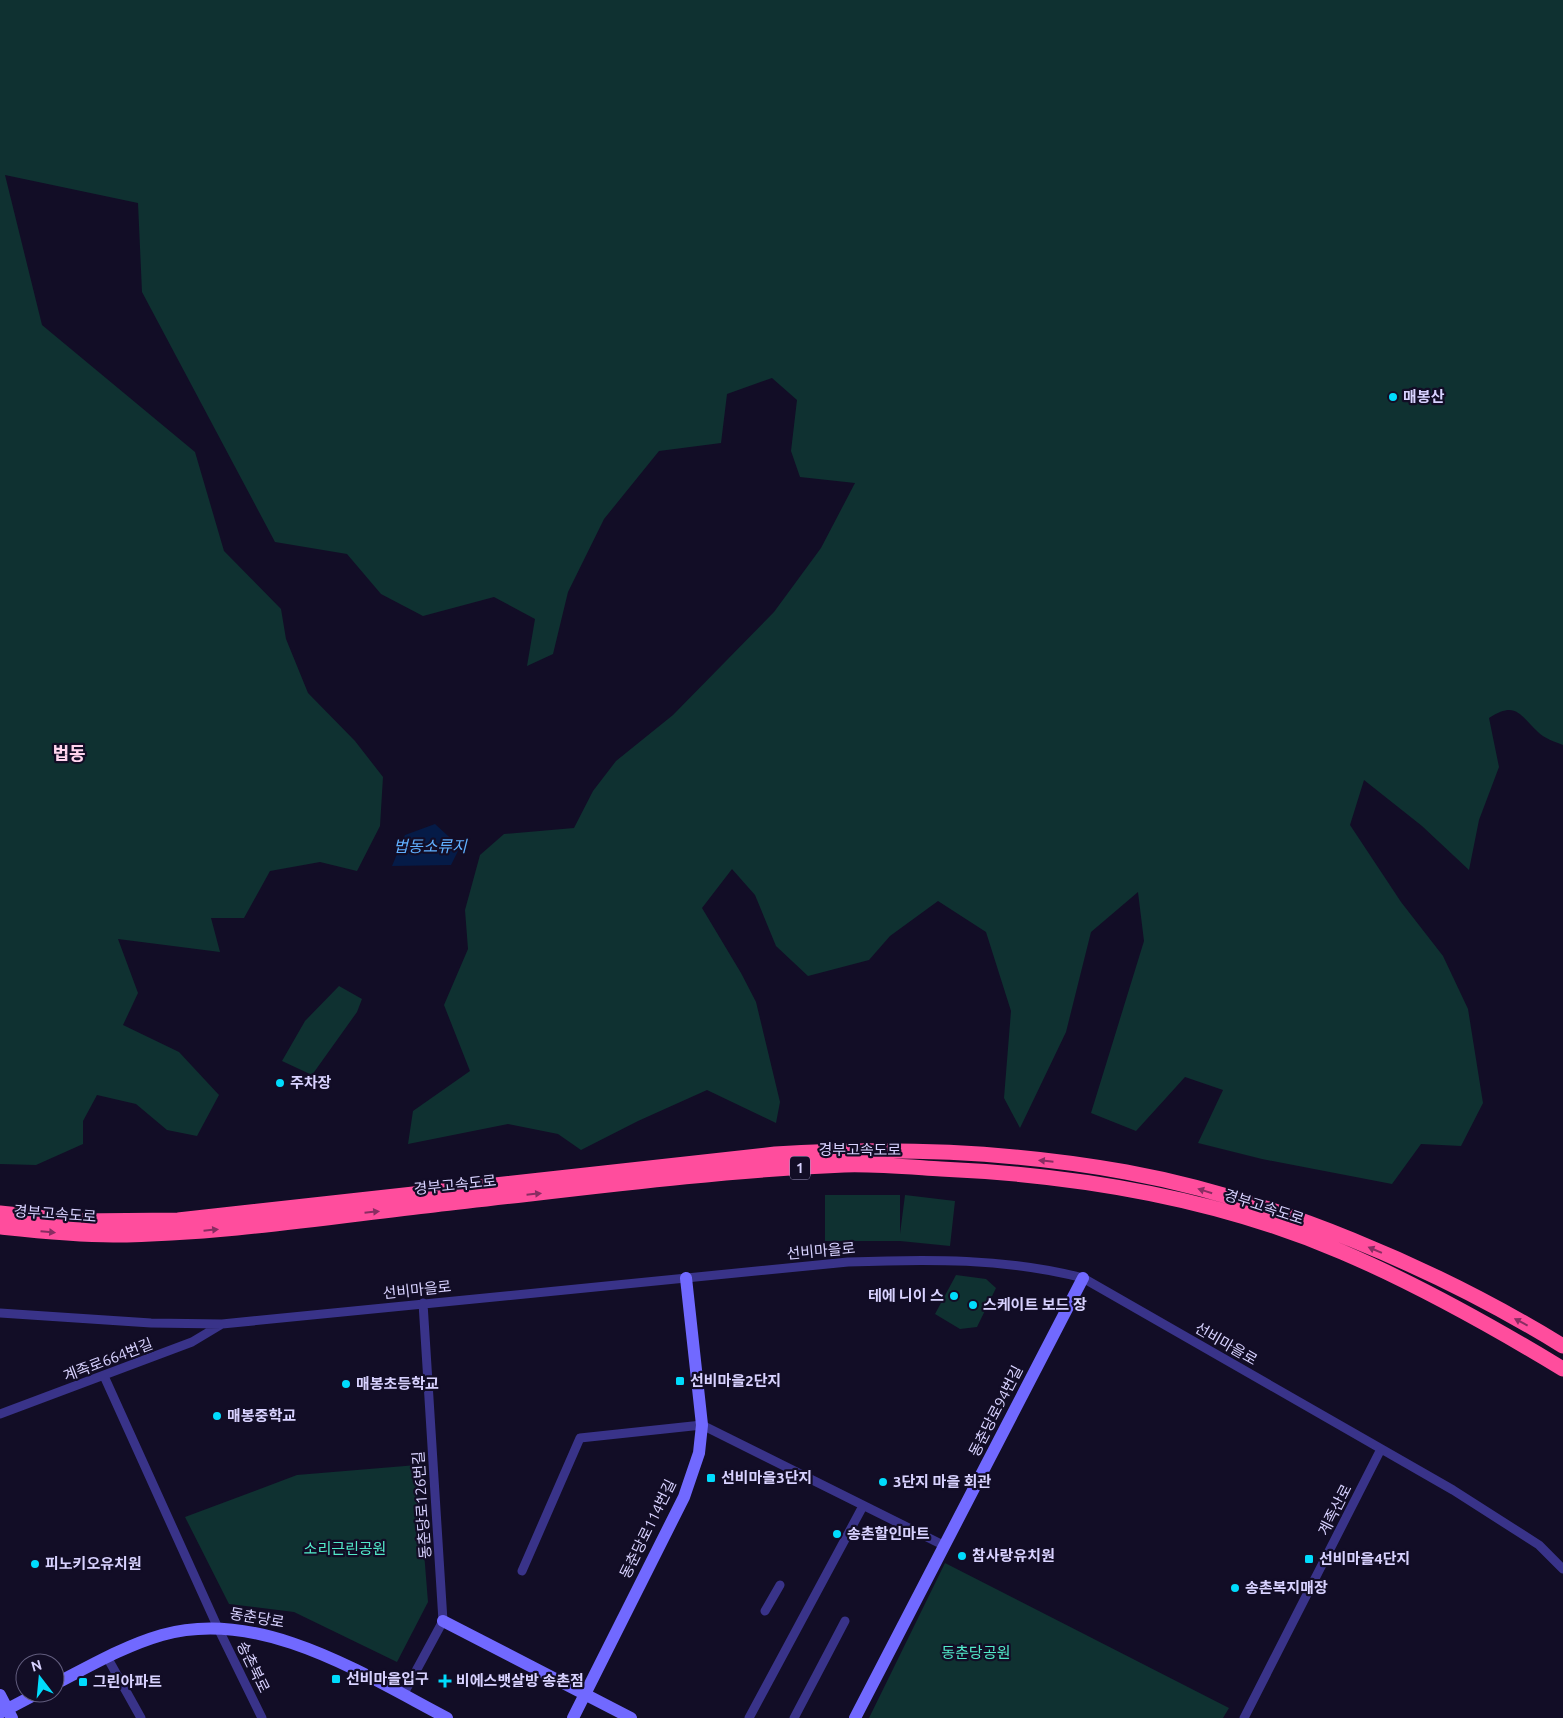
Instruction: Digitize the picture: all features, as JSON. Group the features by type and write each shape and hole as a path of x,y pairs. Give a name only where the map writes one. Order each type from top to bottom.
{"highway":[{"name":"경부고속도로","path":"0,1213 76,1221 178,1220 775,1154 846,1150 975,1154 1126,1172 1188,1186 1272,1211 1398,1259 1533,1328 1563,1346"},
{"name":"경부고속도로","path":"0,1227 77,1234 181,1233 702,1176 848,1165 977,1170 1061,1178 1126,1188 1184,1201 1267,1226 1340,1251 1468,1314 1563,1369"}],"main road":[{"name":"동춘당로114번길","path":"573,1718 684,1498 699,1453 702,1425 686,1278"},
{"name":"동춘당로94번길","path":"855,1718 1084,1278"},
{"path":"443,1621 631,1718"},
{"name":"동춘당로","path":"65,1679 107,1657 163,1634 218,1628 243,1629 294,1642 447,1718"},
{"path":"0,1695 7,1713 22,1703"}],"street":[{"name":"선비마을로","path":"0,1313 151,1323 222,1324 799,1266 903,1260 1003,1263 1048,1269 1084,1278 1460,1494 1539,1545 1563,1569"},
{"name":"동춘당로126번길","path":"423,1303 443,1621"},
{"name":"계족로664번길","path":"0,1414 192,1342 222,1324"},
{"name":"송촌북로","path":"104,1376 218,1628 262,1718"},
{"path":"522,1571 580,1438 702,1425 944,1546"},
{"name":"계족산로","path":"1247,1717 1381,1449"},
{"path":"749,1718 864,1506"},
{"path":"765,1611 780,1585"},
{"path":"403,1695 443,1621"},
{"path":"794,1718 845,1621"},
{"path":"107,1657 141,1718"}],"green space":[{"path":"0,0 1563,0 1563,745 1540,734 1521,715 1511,710 1505,710 1489,718 1499,767 1479,820 1469,870 1422,826 1364,780 1350,825 1401,902 1443,956 1468,1009 1483,1103 1461,1146 1421,1144 1392,1184 1262,1159 1198,1143 1223,1090 1185,1077 1136,1131 1091,1113 1144,941 1138,892 1091,932 1066,1032 1020,1128 1004,1098 1011,1011 986,932 938,901 890,936 869,960 808,976 776,946 755,895 732,869 702,908 756,1002 780,1102 776,1123 707,1090 638,1121 581,1150 558,1134 508,1124 408,1144 413,1111 470,1071 444,1005 468,949 465,910 480,855 504,834 574,828 593,791 616,761 673,715 774,612 821,548 855,483 800,477 791,451 797,400 772,378 727,394 721,443 659,451 604,519 568,592 553,654 527,666 535,619 494,597 423,616 381,594 347,554 275,542 142,292 138,203 5,175 42,325 195,452 224,551 281,609 286,639 308,693 355,741 383,777 380,826 357,871 320,862 270,871 244,918 211,918 220,952 118,939 138,993 123,1025 179,1052 219,1095 197,1136 167,1130 136,1104 97,1095 83,1121 83,1144 36,1165 0,1164"},
{"path":"339,986 362,999 357,1012 312,1075 282,1061 305,1021"},
{"path":"825,1195 900,1195 900,1234 905,1195 955,1201 950,1246 900,1241 825,1241"},
{"name":"스케이트 보드 장","path":"956,1275 986,1279 996,1288 977,1327 960,1329 935,1314"},
{"name":"소리근린공원","path":"417,1465 428,1602 397,1662 294,1612 229,1604 185,1517 297,1475"},
{"name":"동춘당공원","path":"945,1563 1229,1708 1223,1718 869,1718"}],"water":[{"name":"법동소류지","path":"435,824 460,847 451,865 392,866 405,835"}],"place":[{"name":"매봉산","path":"1393,397"},
{"name":"주차장","path":"280,1083"},
{"name":"테에 니이 스","path":"954,1296"},
{"name":"스케이트 보드 장","path":"973,1305"},
{"name":"선비마을2단지","path":"680,1381"},
{"name":"매봉초등학교","path":"346,1384"},
{"name":"매봉중학교","path":"217,1416"},
{"name":"선비마을3단지","path":"711,1478"},
{"name":"3단지 마을 회관","path":"883,1482"},
{"name":"송촌할인마트","path":"837,1534"},
{"name":"참사랑유치원","path":"962,1556"},
{"name":"선비마을4단지","path":"1309,1559"},
{"name":"피노키오유치원","path":"35,1564"},
{"name":"송촌복지매장","path":"1235,1588"},
{"name":"선비마을입구","path":"336,1679"},
{"name":"비에스뱃살방 송촌점","path":"445,1681"},
{"name":"그린아파트","path":"83,1682"}],"district":[{"name":"법동","path":"69,754"}]}
